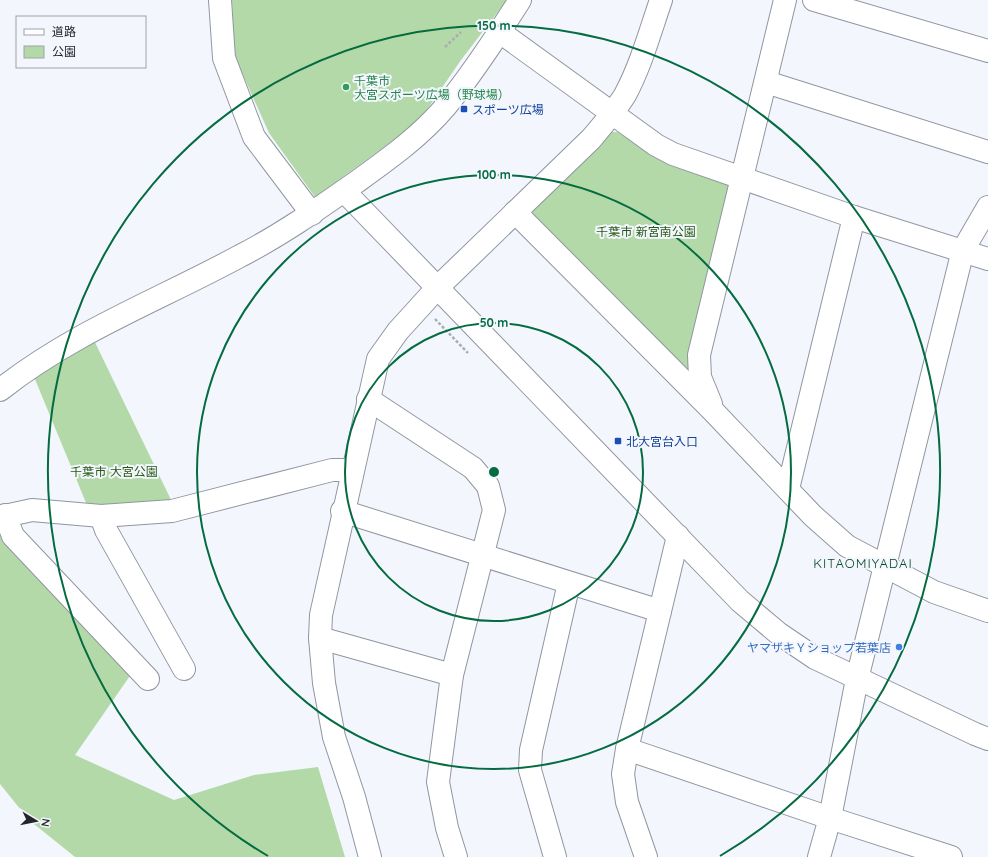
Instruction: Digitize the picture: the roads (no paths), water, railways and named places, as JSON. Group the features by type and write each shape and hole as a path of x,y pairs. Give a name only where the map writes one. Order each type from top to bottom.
{"street":[{"path":"220,0 224,58 254,137 312,214"},
{"path":"0,390 22,373 74,340 241,256 312,214 402,149 445,106 500,32 520,0"},
{"path":"370,857 354,797 334,737 324,683 320,638 321,615 342,511 378,359 398,331 438,287 591,139 612,113 624,95 639,64 661,0"},
{"path":"713,411 700,377 699,355 785,0"},
{"path":"814,0 988,51"},
{"path":"500,32 656,145 673,154 854,217 988,259"},
{"path":"766,82 988,152"},
{"path":"344,190 740,601 778,633 815,658 975,734 988,738"},
{"path":"819,857 830,818 857,679 886,568 963,250 988,207"},
{"path":"515,212 713,411 813,516 847,546 886,568 934,592 987,609"},
{"path":"788,489 854,217"},
{"path":"368,399 473,468 488,486 494,510 452,675 438,782 447,828 456,857"},
{"path":"148,679 13,536 2,516 32,510 101,516 172,510 332,470 352,470"},
{"path":"342,511 660,611"},
{"path":"101,516 106,530 184,669"},
{"path":"646,857 627,802 623,774 627,749 678,536"},
{"path":"555,857 530,770 531,750 569,583"},
{"path":"320,638 452,675"},
{"path":"627,749 830,818 951,857"}],"place":[{"name":"千葉市 大宮スポーツ広場（野球場）","path":"346,87"},
{"name":"スポーツ広場","path":"464,109"},
{"name":"北大宮台入口","path":"618,441"},
{"name":"ヤマザキＹショップ若葉店","path":"899,647"}],"district":[{"name":"KITAOMIYADAI","path":"863,563"}],"park label":[{"name":"千葉市 新宮南公園","path":"646,231"},
{"name":"千葉市 大宮公園","path":"114,471"}]}
